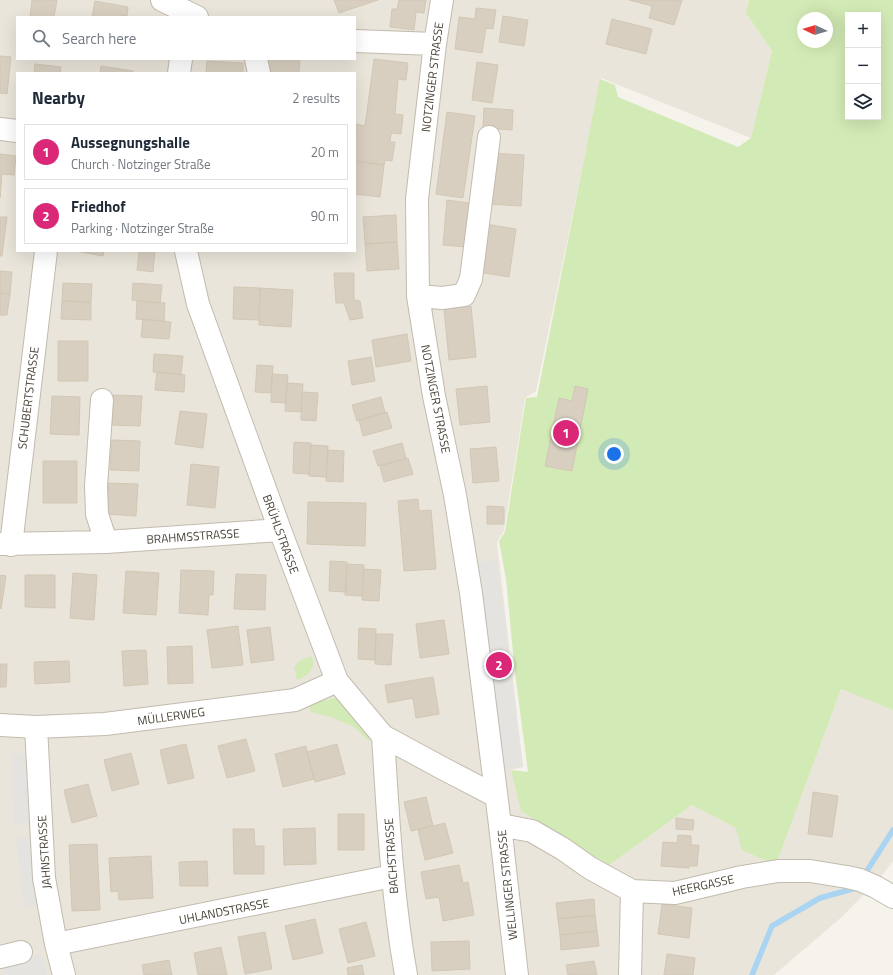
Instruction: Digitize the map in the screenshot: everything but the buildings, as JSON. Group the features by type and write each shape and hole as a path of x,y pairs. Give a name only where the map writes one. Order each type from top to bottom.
{"street":[{"path":"162,0 192,12"},
{"name":"NOTZINGER STRASSE","path":"442,0 435,44 417,199 418,296 434,396 455,495 471,593 496,796"},
{"path":"356,41 435,44"},
{"path":"179,72 181,60"},
{"path":"256,60 259,72"},
{"path":"0,129 16,131"},
{"path":"418,296 442,298 464,295 471,278 489,137"},
{"name":"SCHUBERTSTRASSE","path":"5,545 46,252"},
{"name":"BRÜHLSTRASSE","path":"186,252 198,304 280,530 337,681 383,736 496,796"},
{"path":"102,400 96,486 98,514 106,542"},
{"name":"BRAHMSSTRASSE","path":"5,545 106,542 280,530"},
{"name":"MÜLLERWEG","path":"0,725 36,727 105,724 295,700 337,681"},
{"name":"JAHNSTRASSE","path":"36,727 44,878 56,944 64,975"},
{"name":"BACHSTRASSE","path":"383,736 392,876 401,949 406,975"},
{"name":"BRÜHLSTRASSE","path":"444,769 493,772"},
{"name":"WELLINGER STRASSE","path":"496,796 517,975"},
{"name":"HEERGASSE","path":"500,825 532,831 563,849 590,868 632,891 675,893 742,877 778,871 810,872 847,877 885,892"},
{"name":"UHLANDSTRASSE","path":"56,944 392,876"},
{"path":"630,975 632,891"},
{"path":"0,957 21,952"}],"shaded area":[{"path":"0,0 749,0 746,13 772,51 751,138 601,78 536,391 525,398 504,531 497,542 523,767 511,770 608,865 692,805 736,828 776,865 841,689 893,710 893,861 883,874 843,916 774,975 0,975"},
{"path":"497,560 523,766 502,769 476,563"},
{"path":"26,753 28,823 14,824 12,754"},
{"path":"29,836 37,906 24,907 16,838"},
{"path":"41,954 47,975 4,975 1,965"}],"green space":[{"path":"749,0 893,0 893,710 841,689 776,865 742,850 736,828 692,805 609,865 521,811 511,770 528,772 515,673 506,579 499,541 505,532 526,398 537,397 600,79 615,85 618,97 738,147 751,138 772,51 746,13"},
{"path":"312,656 312,668 308,674 297,680 294,667 297,665 297,662"},
{"path":"336,698 343,701 369,734 369,741 354,727 331,717 311,712 309,703"}],"waterway":[{"path":"863,877 893,830"},
{"path":"752,975 772,926 820,898 856,888 858,886"}],"place":[{"name":"Aussegnungshalle","path":"566,433"},
{"name":"Friedhof","path":"499,665"}]}
